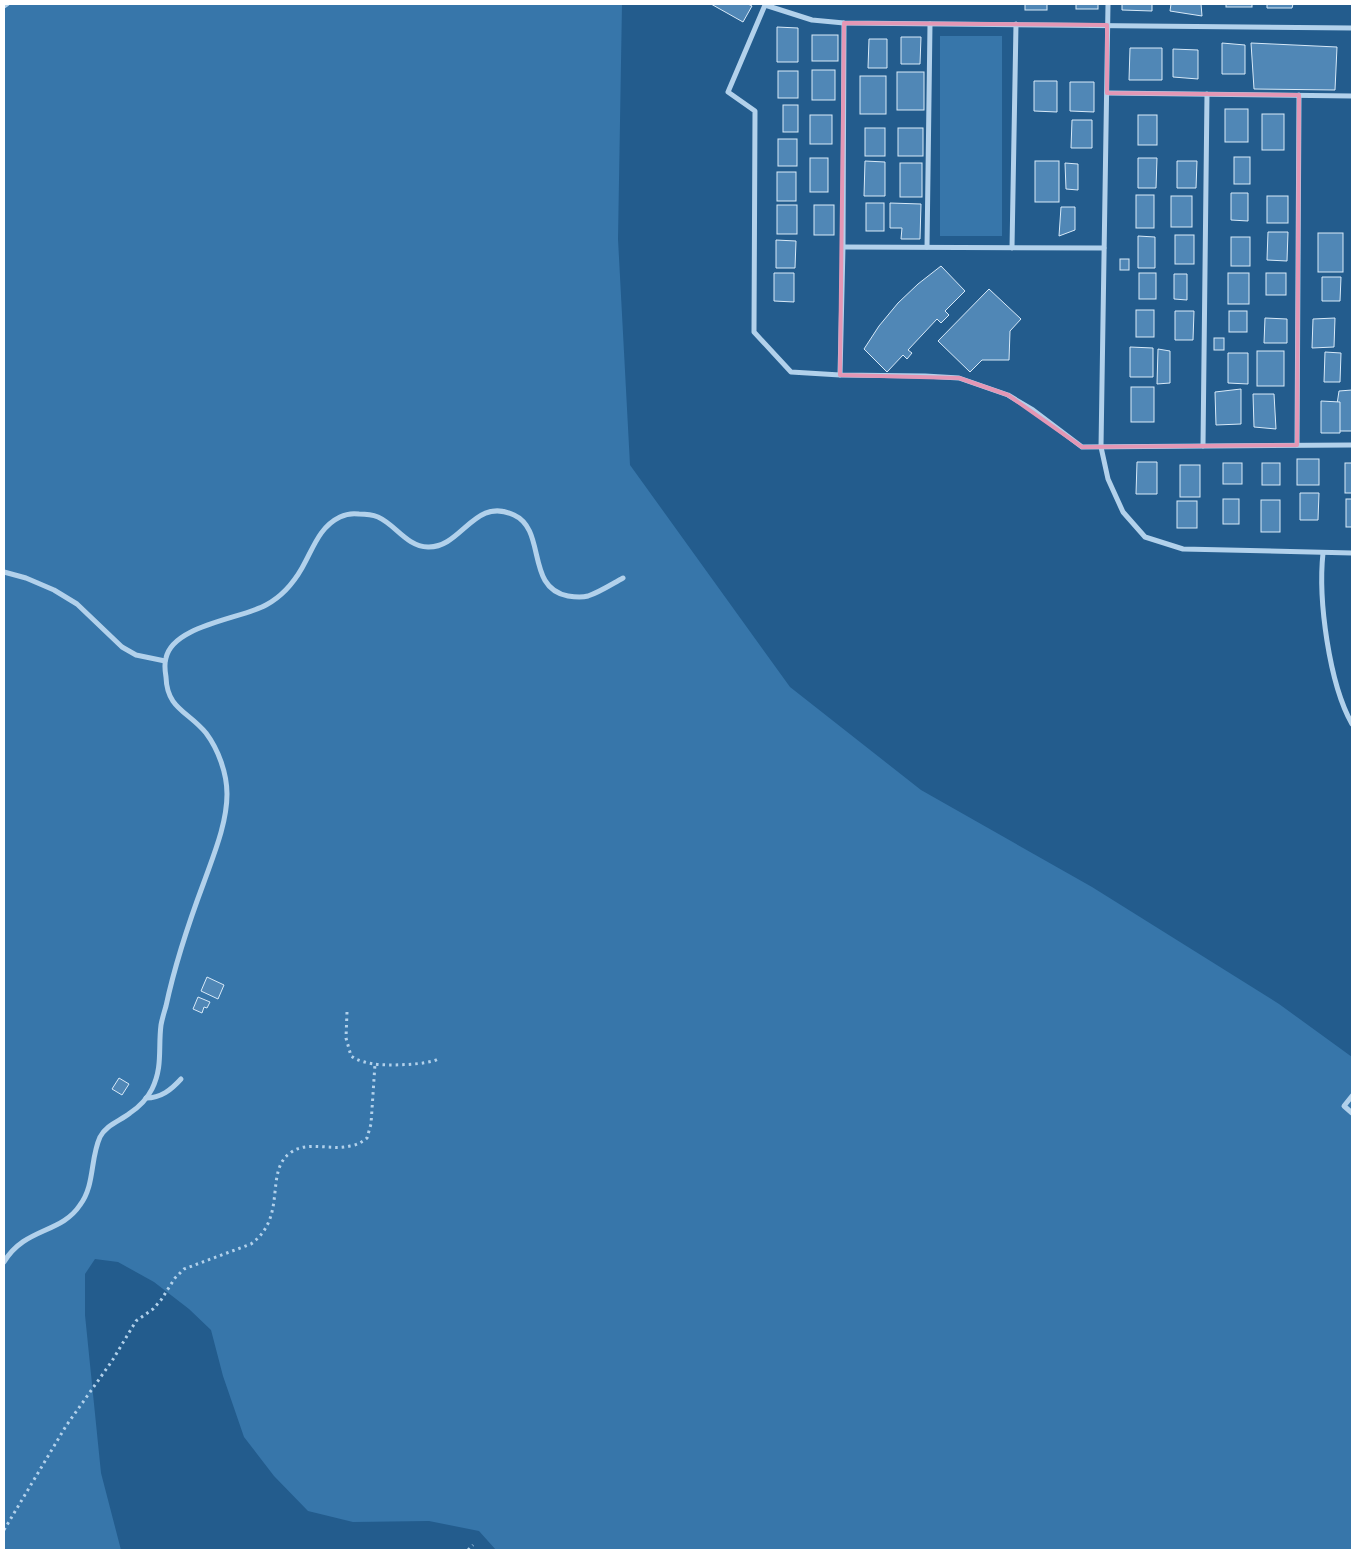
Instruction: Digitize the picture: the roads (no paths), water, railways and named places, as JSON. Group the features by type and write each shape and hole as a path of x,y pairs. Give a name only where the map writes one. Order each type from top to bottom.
{"street":[{"path":"1108,4 1101,448 1108,479 1123,512 1145,537 1183,549 1352,553"},
{"path":"1352,28 844,23 812,20 765,5 728,92 755,111 754,332 791,372 959,378 1008,395 1033,410 1082,447 1352,445"},
{"path":"840,375 843,247 844,23"},
{"path":"927,247 930,24"},
{"path":"1012,248 1016,24"},
{"path":"1107,93 1352,96"},
{"path":"1203,446 1207,94"},
{"path":"1297,445 1299,95"},
{"path":"843,247 1104,248"},
{"path":"4,1262 9,1253 24,1240 63,1222 83,1202 92,1175 95,1149 102,1134 109,1126 139,1106 146,1098 157,1077 161,1058 161,1026 170,982 221,832 227,794 224,770 207,735 173,703 167,692 165,661 166,656 177,640 203,627 258,609 274,600 301,572 323,529 339,517 348,514 379,517 406,539 426,547 446,542 484,514 494,510 502,511 518,516 523,521 530,532 546,582 557,593 571,597 587,596 623,578"},
{"path":"1323,553 1321,572 1325,622 1334,675 1352,724"},
{"path":"4,572 26,578 54,590 77,604 122,647 136,655 165,661"},
{"path":"146,1098 159,1097 169,1091 181,1079"},
{"path":"1352,1096 1344,1106 1352,1113"}]}
